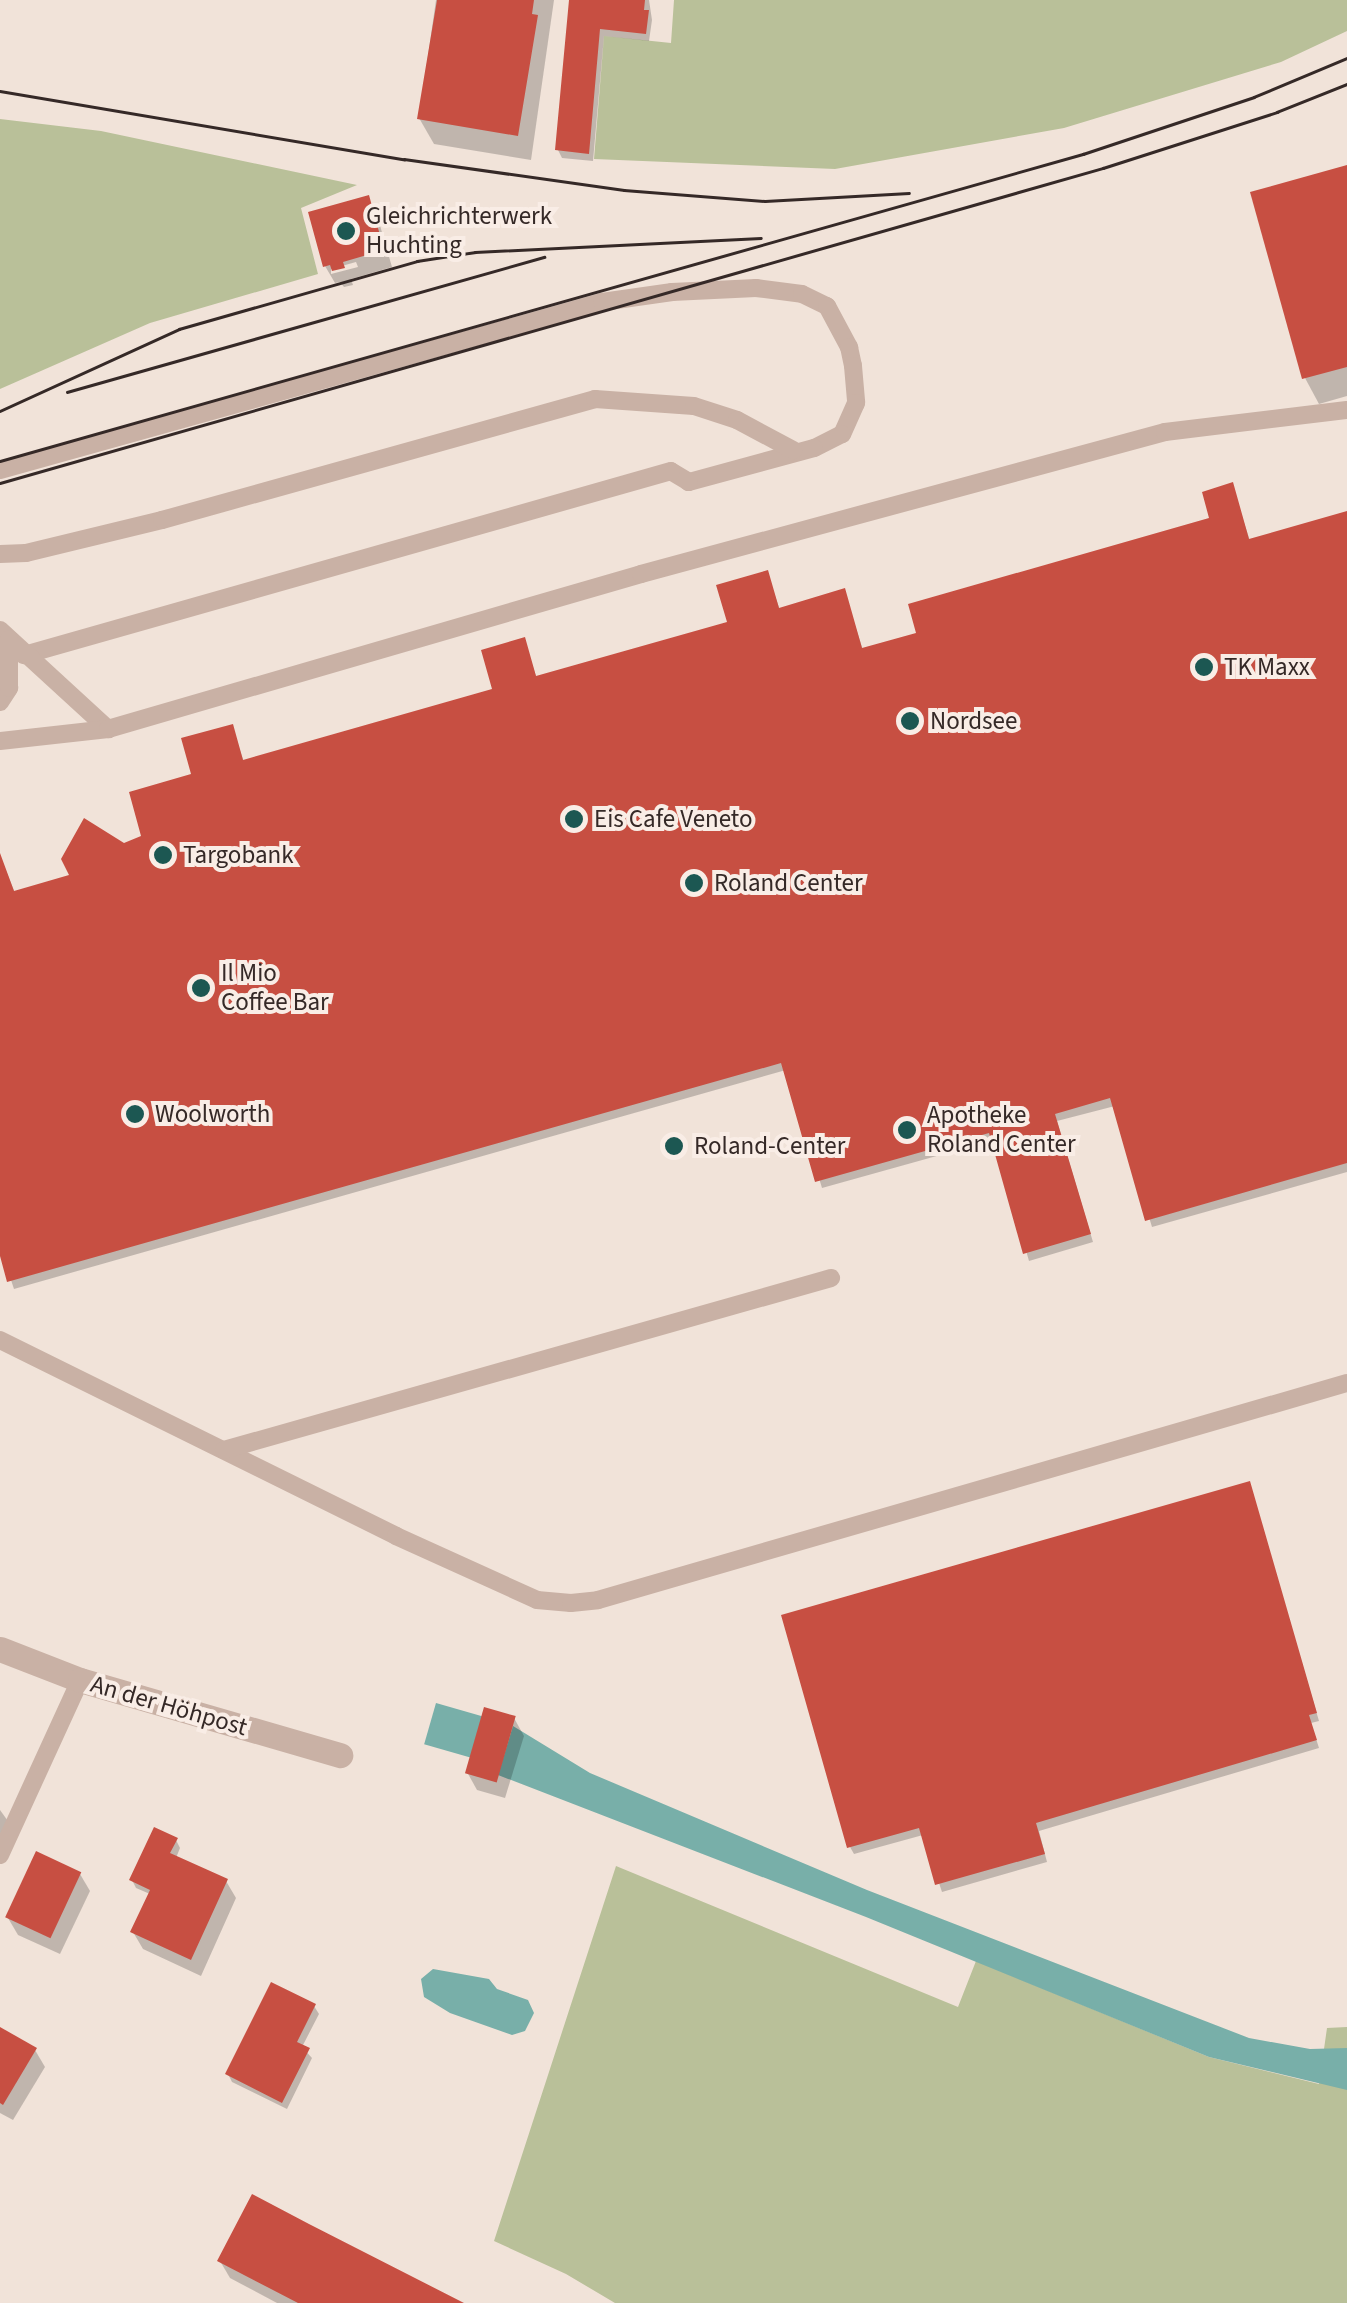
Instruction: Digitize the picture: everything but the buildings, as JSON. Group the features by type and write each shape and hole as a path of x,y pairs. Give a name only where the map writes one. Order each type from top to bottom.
{"street":[{"name":"An der Höhpost","path":"0,1649 80,1680 340,1755"}],"lane":[{"path":"0,470 602,302 672,292 756,288 802,294 827,306 849,347 856,403 842,434 814,448 794,450 689,482 671,472 24,655"},
{"path":"0,554 26,553 162,520 595,399 694,406 737,420 794,450"},
{"path":"0,741 108,728 642,574 1166,432 1347,410"},
{"path":"4,635 108,728"},
{"path":"0,702 9,688 4,635"},
{"path":"224,1450 831,1278"},
{"path":"0,1340 537,1600 571,1603 598,1600 1347,1383"},
{"path":"0,1855 80,1680"}],"green space":[{"path":"674,0 1347,0 1347,31 1281,62 1064,128 835,169 594,159 604,36 671,43"},
{"path":"0,119 101,131 357,185 301,208 318,274 150,323 0,389"},
{"path":"616,1866 958,2007 976,1961 1209,2057 1319,2084 1327,2028 1347,2027 1347,2303 615,2303 566,2274 494,2241"}],"water":[{"path":"436,1703 482,1716 470,1758 424,1744"},
{"path":"513,1726 590,1773 867,1890 1249,2038 1310,2049 1347,2048 1347,2090 1209,2057 866,1917 498,1775"},
{"path":"433,1969 489,1979 497,1989 528,2000 534,2013 525,2031 512,2035 450,2013 424,1997 421,1979"}],"tram line":[{"path":"0,461 1083,154 1254,97 1347,58"},
{"path":"0,483 1103,168 1277,112 1347,84"},
{"path":"0,91 404,159 624,190 765,201 909,193"},
{"path":"0,411 179,329 417,261 475,252 761,238"},
{"path":"67,392 544,257"}],"place":[{"name":"Gleichrichterwerk Huchting","path":"346,231"},
{"name":"TK Maxx","path":"1204,667"},
{"name":"Nordsee","path":"910,721"},
{"name":"Eis Cafe Veneto","path":"574,819"},
{"name":"Targobank","path":"163,855"},
{"name":"Roland Center","path":"694,883"},
{"name":"Il Mio Coffee Bar","path":"201,988"},
{"name":"Woolworth","path":"135,1114"},
{"name":"Apotheke Roland Center","path":"907,1130"},
{"name":"Roland-Center","path":"674,1146"}]}
